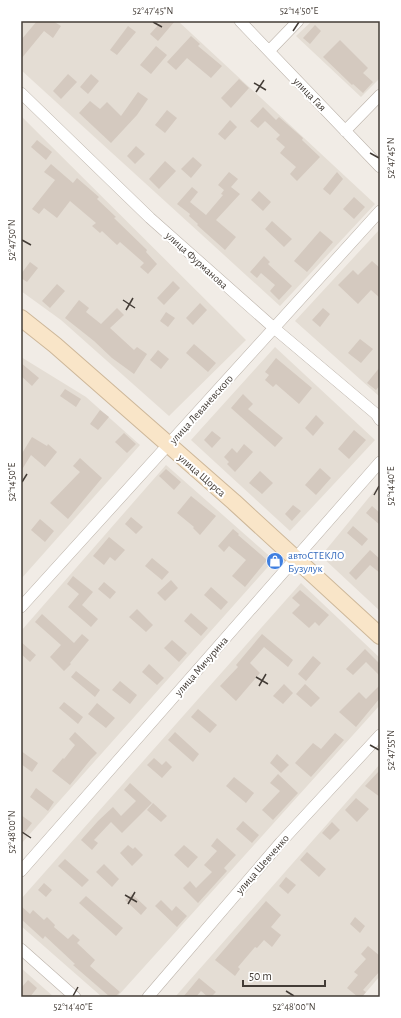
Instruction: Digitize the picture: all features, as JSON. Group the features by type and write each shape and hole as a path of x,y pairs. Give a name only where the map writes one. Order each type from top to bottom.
{"main road":[{"name":"улица Щорса","path":"23,323 55,345 380,636"}],"street":[{"name":"улица Гая","path":"240,21 380,167"},
{"path":"269,51 298,21"},
{"name":"улица Фурманова","path":"21,93 150,218 274,328 376,414 380,420"},
{"path":"345,131 380,95"},
{"name":"улица Леваневского","path":"21,607 380,211"},
{"name":"улица Мичурина","path":"21,871 380,462"},
{"name":"улица Шевченко","path":"148,997 281,842 380,735"},
{"path":"21,949 75,997"}],"shaded area":[{"path":"21,21 178,21 375,204 280,306 21,70"},
{"path":"312,21 380,21 380,78 361,97 296,36"},
{"path":"21,116 246,340 169,416 61,320 21,291"},
{"path":"380,229 380,397 295,321"},
{"path":"275,347 375,440 290,531 191,440"},
{"path":"21,357 86,397 140,445 21,579"},
{"path":"166,465 274,560 21,844 21,631"},
{"path":"380,484 380,611 321,556"},
{"path":"301,583 380,658 380,705 117,997 102,997 21,926 21,899"},
{"path":"380,764 380,976 362,997 175,997"},
{"path":"21,968 54,997 21,997"}],"building":[{"path":"37,21 53,21 61,26 53,38 44,31 21,59 21,40"},
{"path":"162,21 175,21 158,41 150,34"},
{"path":"315,25 321,31 310,44 303,38"},
{"path":"128,26 136,32 117,55 110,50"},
{"path":"191,36 200,44 198,46 222,66 211,78 187,58 176,70 167,62"},
{"path":"340,40 368,68 363,73 373,82 363,93 353,84 352,85 323,57"},
{"path":"156,46 167,55 151,74 140,65"},
{"path":"68,74 77,82 61,99 53,91"},
{"path":"91,74 99,81 88,94 80,87"},
{"path":"239,79 249,88 231,108 221,98"},
{"path":"138,92 148,99 137,115 111,143 79,113 90,101 100,109 107,102 121,116"},
{"path":"263,107 276,120 279,117 303,138 302,140 320,157 297,181 290,174 296,167 280,153 285,147 276,139 280,135 265,121 258,128 250,121"},
{"path":"167,110 177,118 165,133 155,125"},
{"path":"230,120 237,127 225,140 218,134"},
{"path":"37,140 52,152 46,160 31,147"},
{"path":"136,146 145,154 135,164 127,156"},
{"path":"193,157 202,165 191,178 181,169"},
{"path":"165,161 176,171 159,189 149,179"},
{"path":"51,164 73,183 77,178 99,197 97,199 116,217 114,218 147,250 146,252 157,264 148,274 140,267 144,263 120,242 117,245 102,231 100,233 92,226 96,223 70,201 57,218 44,208 39,214 32,209 55,180 44,172"},
{"path":"229,172 238,179 231,187 240,194 216,220 236,237 225,250 197,225 198,224 189,216 190,214 177,204 192,187 198,192 190,202 206,215 223,195 221,194 224,190 218,185"},
{"path":"337,172 343,179 330,195 323,189"},
{"path":"259,191 271,202 263,211 251,200"},
{"path":"354,197 365,207 354,219 343,209"},
{"path":"272,221 292,239 284,247 265,229"},
{"path":"320,231 333,242 307,272 294,261"},
{"path":"264,256 270,262 268,264 292,286 279,300 270,291 275,285 261,273 257,278 250,272"},
{"path":"372,261 380,268 380,298 371,290 358,304 338,285 353,270 358,275"},
{"path":"30,262 38,268 27,282 21,278 21,274"},
{"path":"173,281 180,288 164,305 157,298"},
{"path":"57,284 65,291 50,308 42,301"},
{"path":"79,300 89,308 86,312 101,324 117,308 124,315 110,328 134,350 137,347 147,354 134,374 112,358 94,341 65,318"},
{"path":"200,303 207,310 193,325 186,318"},
{"path":"323,308 330,314 320,327 312,320"},
{"path":"166,312 175,318 168,327 160,321"},
{"path":"360,339 373,349 361,363 348,353"},
{"path":"194,344 216,363 208,372 186,353"},
{"path":"158,350 169,359 161,369 150,360"},
{"path":"276,358 312,388 299,404 276,384 273,387 265,380 269,375 265,372"},
{"path":"21,363 39,378 32,386 21,376"},
{"path":"380,367 380,385 376,390 367,383"},
{"path":"65,389 81,399 76,407 60,396"},
{"path":"243,394 253,404 248,409 283,438 275,447 231,408"},
{"path":"100,410 109,417 98,430 90,424"},
{"path":"316,415 324,423 313,436 305,428"},
{"path":"354,430 366,440 349,459 338,449"},
{"path":"212,431 221,438 212,448 204,440"},
{"path":"124,433 136,444 127,453 115,442"},
{"path":"32,437 47,446 48,444 57,452 45,467 31,455 21,471 21,455"},
{"path":"244,444 253,452 235,472 227,464 229,462 224,457 232,448 237,453"},
{"path":"80,458 102,478 68,519 50,503 80,472 73,466"},
{"path":"320,468 331,478 316,495 305,485"},
{"path":"166,469 181,482 174,490 159,476"},
{"path":"260,471 273,483 262,494 249,483"},
{"path":"191,496 216,516 200,535 193,528 194,527 177,513"},
{"path":"293,505 301,511 292,521 285,514"},
{"path":"372,506 380,513 380,525 366,513"},
{"path":"131,517 143,527 136,534 125,524"},
{"path":"40,519 54,531 45,542 31,530"},
{"path":"353,526 368,539 362,546 347,533"},
{"path":"233,529 267,560 245,587 232,576 246,560 229,546 224,552 218,546"},
{"path":"109,537 125,550 115,561 110,557 104,565 93,556"},
{"path":"370,550 380,559 380,573 370,565 356,580 349,573"},
{"path":"152,558 169,572 162,580 145,566"},
{"path":"73,576 93,592 82,605 98,619 91,627 68,607 79,594 67,584"},
{"path":"171,580 178,588 165,601 157,593"},
{"path":"104,582 116,592 110,599 98,589"},
{"path":"211,587 228,602 221,610 204,595"},
{"path":"300,590 329,615 319,626 315,622 309,628 292,613 300,605 292,598"},
{"path":"137,609 153,625 146,632 129,617"},
{"path":"191,613 208,628 201,636 184,621"},
{"path":"42,614 74,643 82,634 89,640 64,671 50,657 61,645 35,622"},
{"path":"262,634 293,660 288,667 264,647 250,663 260,673 236,701 220,686 238,667 236,665"},
{"path":"172,640 187,653 179,662 164,648"},
{"path":"21,642 36,655 30,662 21,654"},
{"path":"365,649 380,664 380,676 366,662 353,675 346,669"},
{"path":"313,656 321,663 306,681 298,674"},
{"path":"149,664 164,678 157,685 142,672"},
{"path":"76,671 100,690 95,697 71,677"},
{"path":"120,681 137,695 130,704 112,690"},
{"path":"284,684 293,693 283,704 273,696"},
{"path":"305,684 320,698 311,707 296,694"},
{"path":"380,685 380,698 356,727 339,712 359,692 366,699"},
{"path":"64,702 83,717 78,724 59,708"},
{"path":"97,703 115,718 106,728 88,714"},
{"path":"198,709 217,725 210,733 191,717"},
{"path":"75,732 97,753 70,785 52,771 75,745 69,739"},
{"path":"175,732 199,754 193,762 168,740"},
{"path":"335,733 344,740 311,777 295,763 313,743 321,749"},
{"path":"21,751 38,763 32,772 21,764"},
{"path":"277,754 289,765 281,773 270,763"},
{"path":"154,758 162,765 166,761 172,767 162,778 147,765"},
{"path":"380,770 380,797 365,786"},
{"path":"278,774 298,793 273,820 262,810 280,791 270,783"},
{"path":"234,777 254,793 246,803 226,786"},
{"path":"130,783 152,803 122,833 111,822 94,840 98,843 92,850 81,840 113,807 121,816 136,801 124,790"},
{"path":"36,788 54,802 48,811 30,797"},
{"path":"356,798 369,809 357,822 345,810"},
{"path":"153,803 167,816 161,822 147,810"},
{"path":"21,815 32,823 21,837"},
{"path":"243,821 259,835 252,843 236,829"},
{"path":"332,822 340,830 330,840 322,833"},
{"path":"217,838 236,855 224,868 227,871 198,903 183,888 190,881 196,888 212,872 204,865 217,851 211,846"},
{"path":"128,845 133,849 135,847 143,855 132,866 120,853"},
{"path":"184,845 198,857 188,868 174,855"},
{"path":"307,852 326,869 319,877 300,860"},
{"path":"65,859 89,880 82,887 58,866"},
{"path":"104,864 119,879 112,887 96,872"},
{"path":"286,877 296,885 288,894 279,886"},
{"path":"44,883 52,890 46,897 38,890"},
{"path":"132,894 147,908 141,915 125,900"},
{"path":"86,896 123,928 116,936 79,903"},
{"path":"161,900 172,911 176,906 187,916 177,927 155,906"},
{"path":"266,901 281,915 271,927 281,935 272,947 264,940 257,948 255,947 238,967 240,969 235,976 215,960"},
{"path":"21,906 30,914 33,910 44,920 47,917 55,925 54,927 68,939 73,934 80,940 77,943 95,960 90,966 120,992 115,997 110,997 73,965 75,964 45,936 43,939 21,919"},
{"path":"355,917 365,926 360,933 350,924"},
{"path":"368,946 380,956 380,971 363,990 366,992 362,997 358,997 347,988 358,975 354,972 366,959 361,954"},
{"path":"199,978 216,992 211,997 208,997 201,991 196,997 183,997"},
{"path":"28,980 37,988 30,997 21,997 21,988"}],"place":[{"name":"автоСТЕКЛО Бузулук","path":"275,561"}]}
